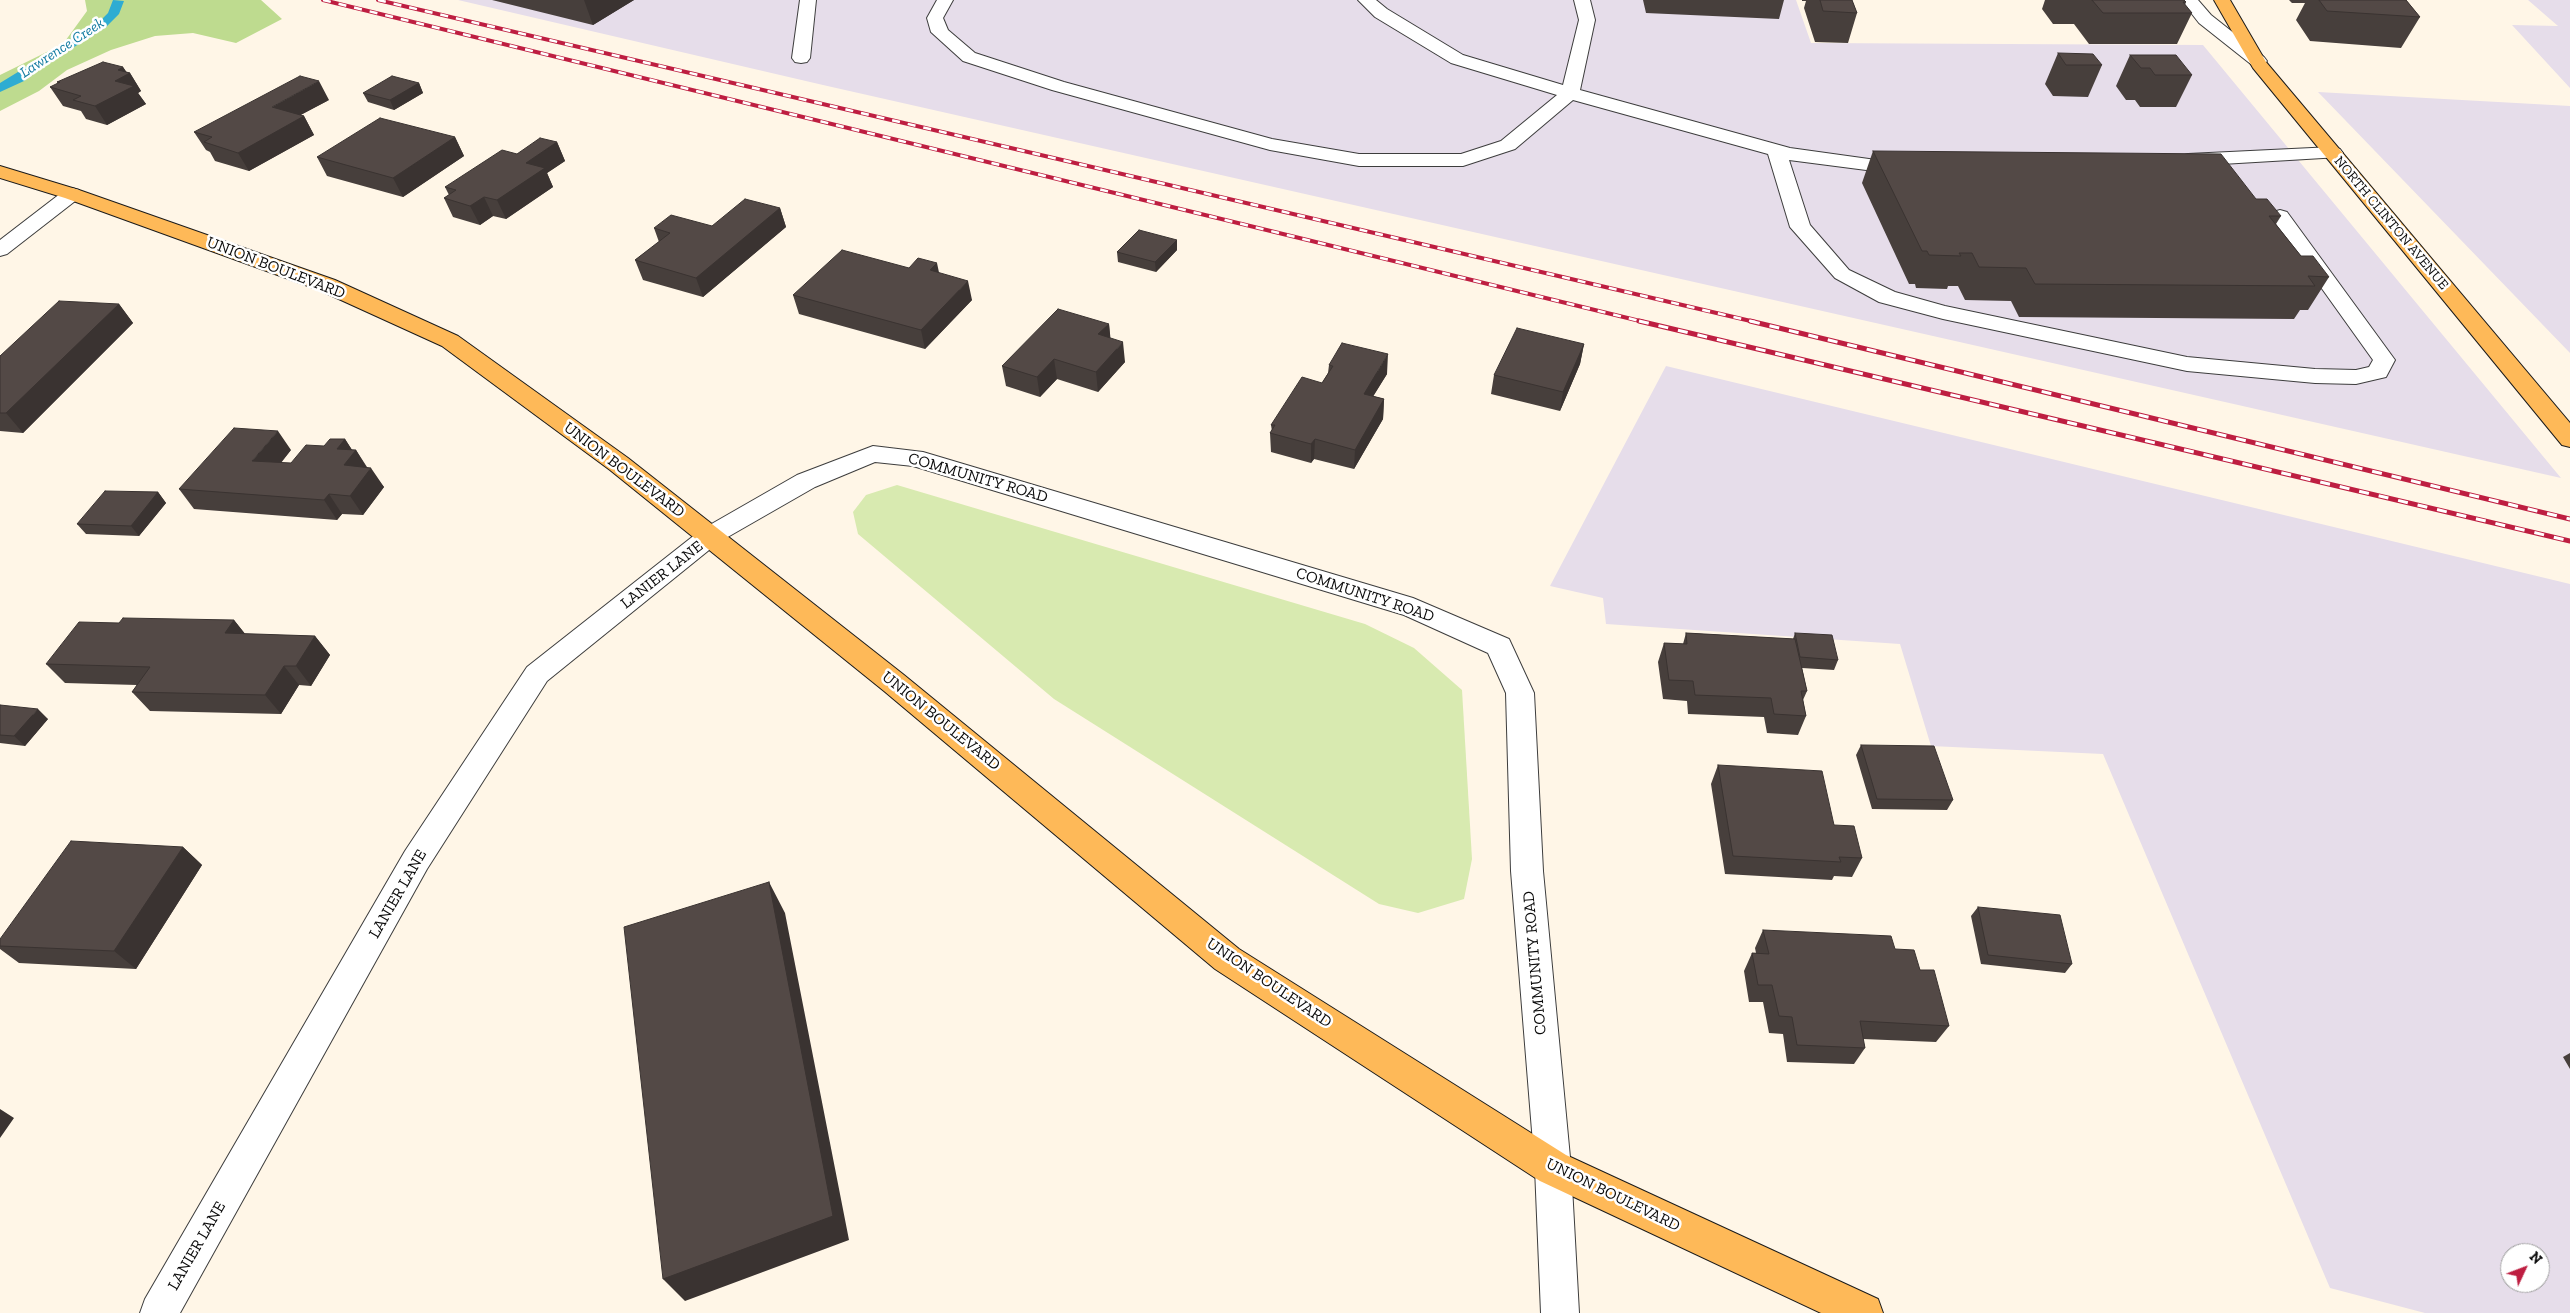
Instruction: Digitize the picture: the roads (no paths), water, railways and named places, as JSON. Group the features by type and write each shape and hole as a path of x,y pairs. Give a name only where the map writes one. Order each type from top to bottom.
{"main road":[{"name":"NORTH CLINTON AVENUE","path":"2222,0 2258,61 2570,439"},
{"name":"UNION BOULEVARD","path":"0,172 72,194 327,285 450,341 619,464 710,536 894,683 1227,958 1553,1168 1864,1313"}],"street":[{"path":"801,58 808,0"},
{"path":"945,0 942,2 935,18 940,32 970,57 1058,86 1270,144 1359,160 1463,160 1508,145 1570,93 1587,20 1582,0"},
{"path":"1366,0 1381,13 1458,59 1570,93 1777,151 1926,172"},
{"path":"2189,0 2205,18 2258,61"},
{"path":"1777,151 1800,227 1842,274 1887,297 1943,312 2187,364 2315,376 2356,376 2378,372 2384,360 2280,216"},
{"path":"2168,161 2333,152"},
{"path":"0,250 72,194"},
{"name":"COMMUNITY ROAD","path":"710,536 806,480 873,454 914,458 1412,608 1499,646 1520,694 1526,872 1553,1168 1560,1313"},
{"name":"LANIER LANE","path":"159,1313 416,860 537,674 710,536"}],"waterway":[{"name":"Lawrence Creek","path":"0,88 20,78 38,64 102,25 113,14 118,1"}],"railway":[{"path":"323,0 1644,322"},
{"path":"378,0 1755,322"},
{"path":"1639,321 2570,541"},
{"path":"1750,321 2570,519"}]}
